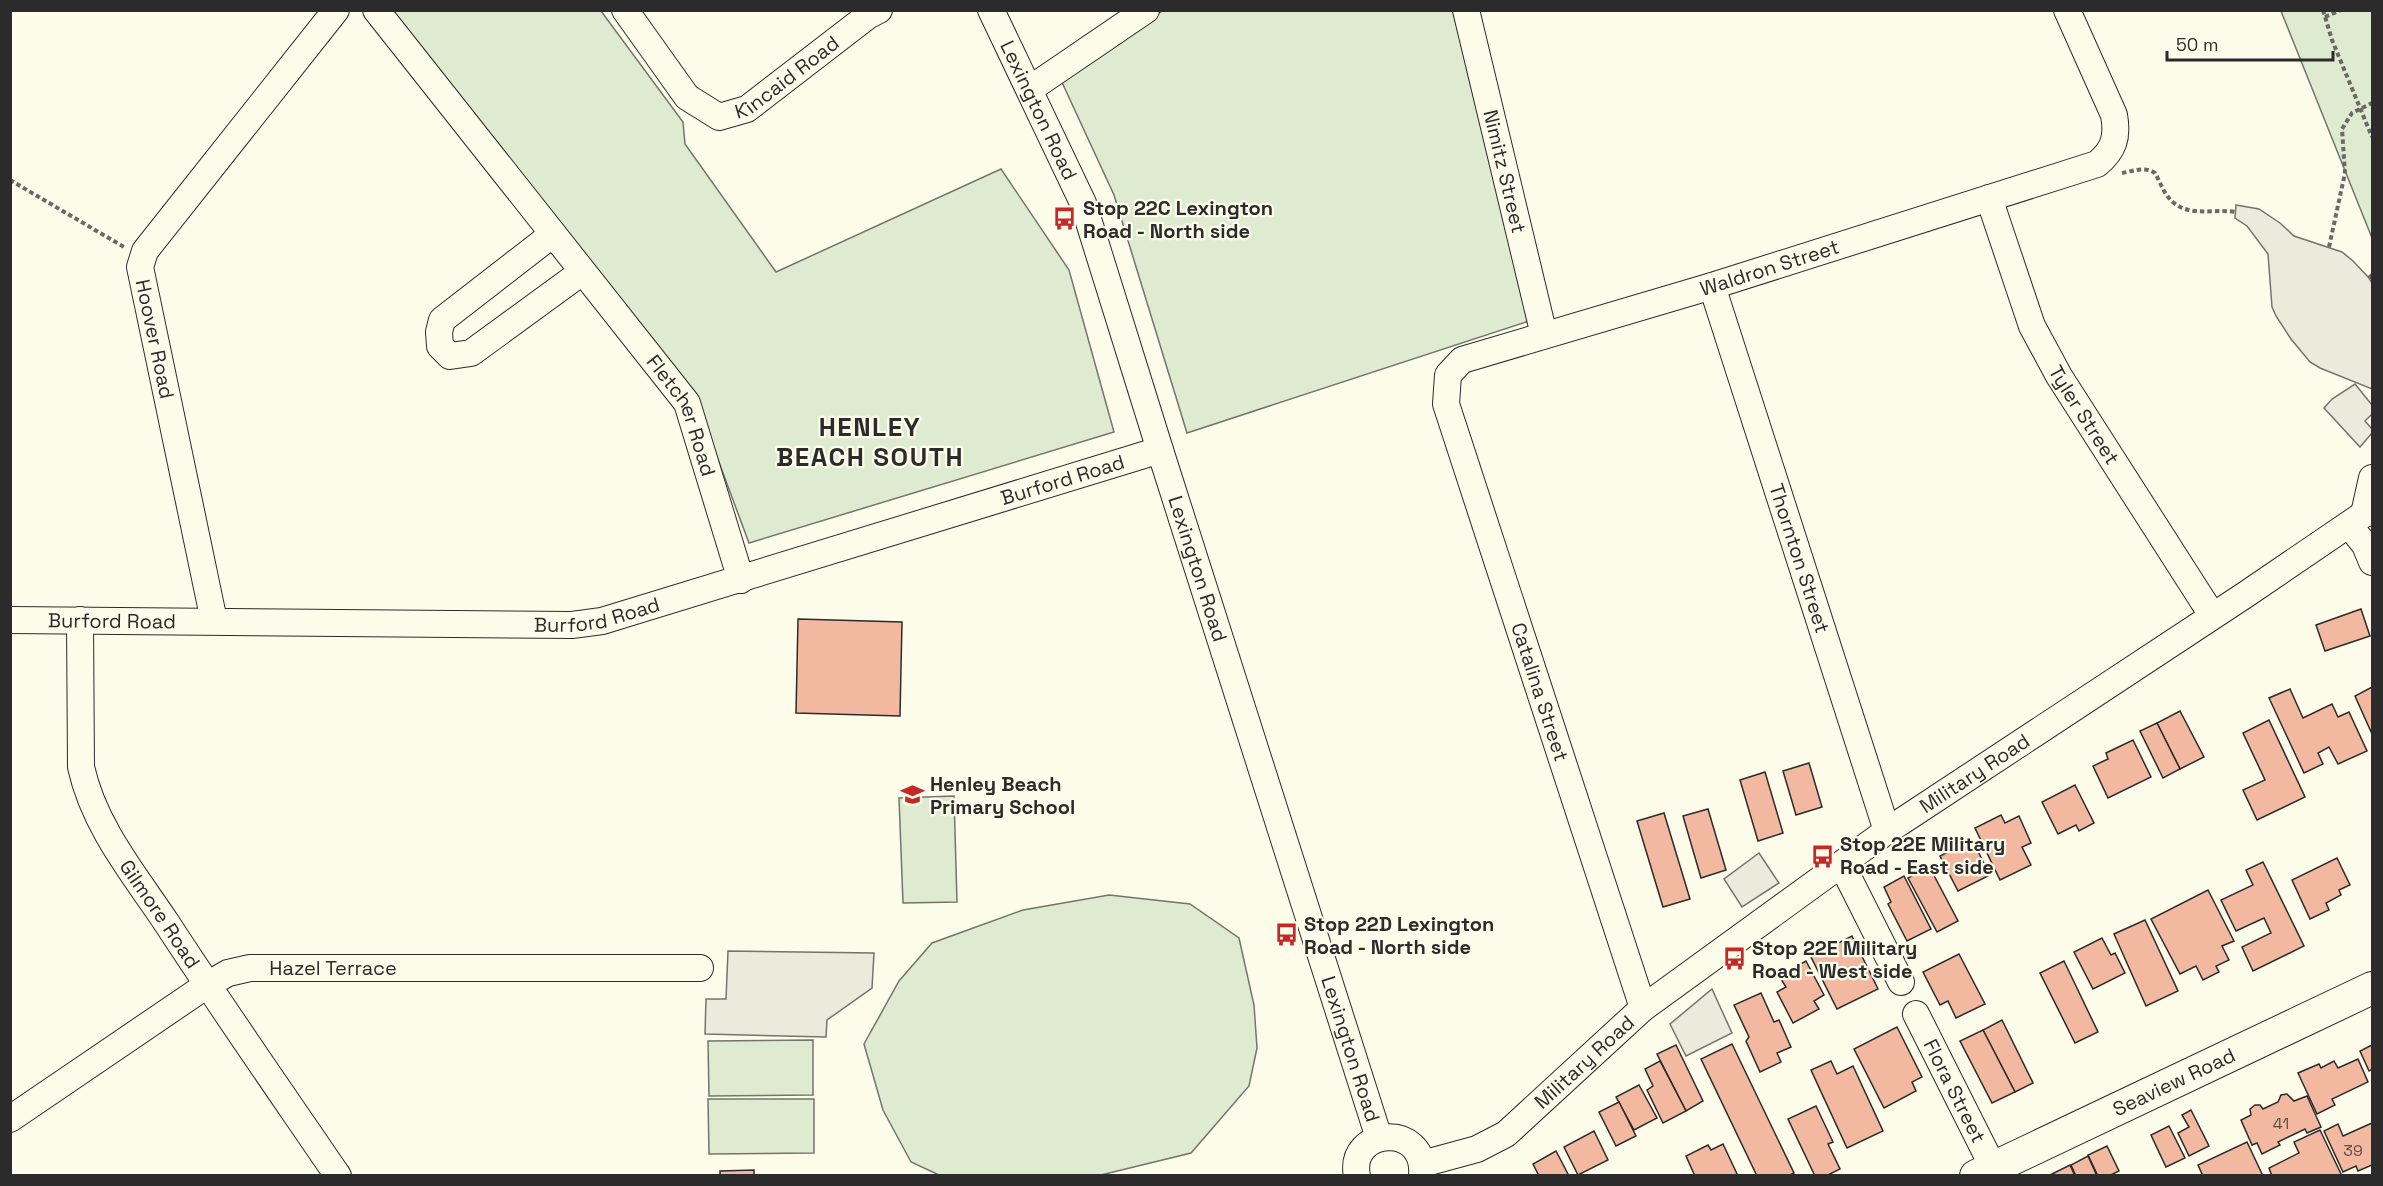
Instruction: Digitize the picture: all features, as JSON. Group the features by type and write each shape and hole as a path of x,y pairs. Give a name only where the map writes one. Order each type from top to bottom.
{"main road":[{"name":"Seaview Road","path":"1984,1171 2373,988"}],"street":[{"name":"Hoover Road","path":"214,621 140,267 145,251 336,10"},
{"name":"Fletcher Road","path":"376,10 687,403 741,580"},
{"name":"Kincaid Road","path":"625,10 687,98 719,117 747,109 869,15 879,10"},
{"name":"Lexington Road","path":"991,10 1083,203 1379,1138"},
{"path":"1030,89 1146,10"},
{"name":"Nimitz Street","path":"1466,10 1544,335"},
{"path":"2067,10 2114,115 2116,138 2113,147 2101,161"},
{"name":"Waldron Street","path":"1448,375 1462,360 1712,286 2101,161"},
{"name":"Tyler Street","path":"1989,198 2032,326 2042,346 2212,615"},
{"path":"553,234 442,320 439,332 440,346 450,356 471,353 582,272"},
{"name":"Thornton Street","path":"1712,286 1887,831"},
{"name":"Catalina Street","path":"1448,375 1446,404 1642,1008"},
{"name":"Burford Road","path":"10,620 572,625 602,621 1160,450"},
{"path":"2373,478 2362,517 2365,545 2373,562"},
{"name":"Military Road","path":"1422,1170 1477,1149 1506,1134 1642,1008 1887,831 2362,517"},
{"name":"Gilmore Road","path":"80,620 81,767 86,791 101,825 338,1176"},
{"path":"1839,867 1844,867 1900,981"},
{"name":"Hazel Terrace","path":"10,1119 207,985 228,973 250,968 700,968"},
{"name":"Flora Street","path":"1916,1014 1984,1171"},
{"path":"1357,1176 1357,1161 1361,1152 1368,1144 1379,1138 1400,1138 1411,1144 1417,1151 1422,1170"}],"path":[{"path":"2323,10 2359,110 2373,137"},
{"path":"2325,17 2341,10"},
{"path":"2329,247 2344,173 2342,129 2352,113 2373,103"},
{"path":"2101,161 2120,174 2144,169 2151,170 2173,202 2187,210 2236,212"},
{"path":"10,180 142,258"}],"green space":[{"path":"393,11 601,11 683,122 685,144 776,272 1001,169 1069,270 1114,432 749,543 694,395"},
{"path":"1162,11 1453,11 1529,321 1187,433 1114,195 1060,78"},
{"path":"2281,11 2372,11 2372,238"},
{"path":"954,796 957,902 903,903 899,798"},
{"path":"1109,895 1190,904 1239,938 1254,1005 1257,1048 1249,1086 1191,1153 1101,1175 939,1175 911,1162 883,1110 864,1044 899,981 932,943 1023,910"},
{"path":"813,1040 813,1095 709,1096 708,1041"},
{"path":"708,1099 814,1099 814,1153 709,1154"}],"shaded area":[{"path":"2236,205 2259,209 2294,236 2342,252 2369,278 2372,283 2372,389 2310,362 2291,339 2272,307 2268,254 2247,226 2235,218"},
{"path":"2355,384 2372,405 2372,414 2365,421 2372,429 2372,433 2360,447 2324,408 2332,399"},
{"path":"1759,853 1779,883 1742,907 1724,879"},
{"path":"728,951 874,953 872,988 827,1020 826,1037 705,1034 706,999 726,999"},
{"path":"1712,989 1732,1033 1686,1056 1670,1024"}],"building":[{"path":"2361,609 2370,636 2325,651 2316,625"},
{"path":"798,619 902,622 900,716 796,713"},
{"path":"2372,687 2372,734 2355,696"},
{"path":"2290,689 2303,718 2332,704 2338,717 2349,712 2367,751 2338,764 2329,747 2318,753 2323,764 2304,773 2269,698"},
{"path":"2180,711 2204,757 2180,769 2157,723"},
{"path":"2269,720 2305,797 2257,820 2243,790 2265,780 2243,733"},
{"path":"2157,723 2180,769 2163,778 2140,731"},
{"path":"2133,740 2151,777 2108,798 2093,766 2108,759 2106,753"},
{"path":"1809,763 1822,807 1796,815 1783,771"},
{"path":"1765,772 1783,833 1758,841 1740,780"},
{"path":"2075,785 2094,823 2079,831 2076,825 2058,834 2042,802"},
{"path":"1708,809 1726,870 1701,878 1683,816"},
{"path":"1664,813 1690,899 1663,907 1637,821"},
{"path":"2001,815 2005,823 2019,816 2031,843 2022,847 2031,865 2000,880 1975,828"},
{"path":"1972,840 1990,875 1958,891 1940,856"},
{"path":"2337,858 2350,885 2339,890 2341,895 2326,903 2329,910 2310,919 2292,880"},
{"path":"2263,862 2304,946 2253,971 2242,947 2271,933 2264,918 2236,931 2221,900 2253,885 2246,870"},
{"path":"1929,866 1958,921 1937,932 1908,878"},
{"path":"1904,876 1931,929 1907,941 1888,904 1891,902 1884,887"},
{"path":"2208,890 2234,941 2222,946 2229,960 2216,966 2219,972 2203,980 2196,966 2180,974 2151,919"},
{"path":"2145,920 2178,991 2146,1006 2114,934"},
{"path":"1852,936 1878,989 1837,1009 1811,957"},
{"path":"2102,938 2111,955 2115,953 2125,973 2093,989 2074,952"},
{"path":"1959,954 1985,1004 1956,1018 1948,1001 1940,1005 1923,972"},
{"path":"1806,961 1824,995 1814,1001 1819,1009 1793,1023 1777,992 1786,987 1779,976"},
{"path":"2064,961 2098,1032 2075,1043 2040,973"},
{"path":"1761,993 1774,1022 1779,1020 1791,1047 1777,1053 1781,1062 1760,1072 1746,1041 1749,1037 1734,1005"},
{"path":"2002,1020 2033,1083 2015,1092 1983,1030"},
{"path":"1897,1027 1922,1077 1912,1082 1916,1091 1884,1108 1854,1049"},
{"path":"1983,1030 2015,1092 1992,1103 1960,1041"},
{"path":"1732,1044 1794,1173 1788,1176 1757,1176 1701,1059"},
{"path":"1676,1045 1703,1101 1686,1111 1657,1054"},
{"path":"2372,1045 2372,1069 2369,1071 2360,1051"},
{"path":"2358,1059 2368,1082 2332,1099 2335,1105 2317,1114 2298,1073 2319,1064 2321,1068 2334,1061 2338,1068"},
{"path":"1660,1061 1686,1111 1663,1123 1647,1090 1653,1086 1645,1069"},
{"path":"1831,1061 1837,1074 1853,1066 1883,1131 1847,1148 1811,1070"},
{"path":"1639,1085 1657,1118 1634,1130 1616,1097"},
{"path":"2287,1094 2294,1101 2307,1096 2321,1127 2307,1133 2305,1129 2278,1142 2280,1145 2262,1154 2257,1143 2252,1145 2241,1120 2251,1115 2250,1109 2255,1105 2260,1105 2263,1109 2278,1102 2281,1095"},
{"path":"1619,1102 1636,1136 1616,1146 1599,1112"},
{"path":"1816,1106 1833,1142 1828,1144 1840,1169 1826,1176 1815,1176 1788,1119"},
{"path":"2191,1110 2209,1146 2189,1156 2178,1133 2189,1127 2182,1115"},
{"path":"2372,1123 2372,1165 2358,1171 2356,1166 2343,1172 2324,1131 2338,1124 2343,1136"},
{"path":"2169,1126 2185,1158 2166,1167 2151,1135"},
{"path":"2320,1130 2342,1176 2272,1176 2269,1168 2299,1153 2294,1142"},
{"path":"1594,1131 1608,1160 1578,1175 1564,1147"},
{"path":"2247,1142 2263,1176 2203,1176 2198,1165"},
{"path":"1723,1144 1738,1176 1695,1176 1686,1156 1708,1145 1711,1150"},
{"path":"2107,1146 2119,1171 2109,1176 2098,1176 2088,1155"},
{"path":"1556,1151 1569,1176 1536,1176 1538,1174 1533,1164"},
{"path":"2088,1156 2097,1176 2076,1176 2071,1165"},
{"path":"2070,1165 2075,1176 2048,1176"},
{"path":"754,1170 754,1176 720,1176 720,1171"}],"place":[{"name":"Stop 22C Lexington Road - North side","path":"1065,219"},
{"name":"Henley Beach Primary School","path":"912,795"},
{"name":"Stop 22E Military Road - East side","path":"1822,856"},
{"name":"Stop 22D Lexington Road - North side","path":"1286,935"},
{"name":"Stop 22E Military Road - West side","path":"1734,959"}],"district":[{"name":"HENLEY BEACH SOUTH","path":"870,442"}]}
